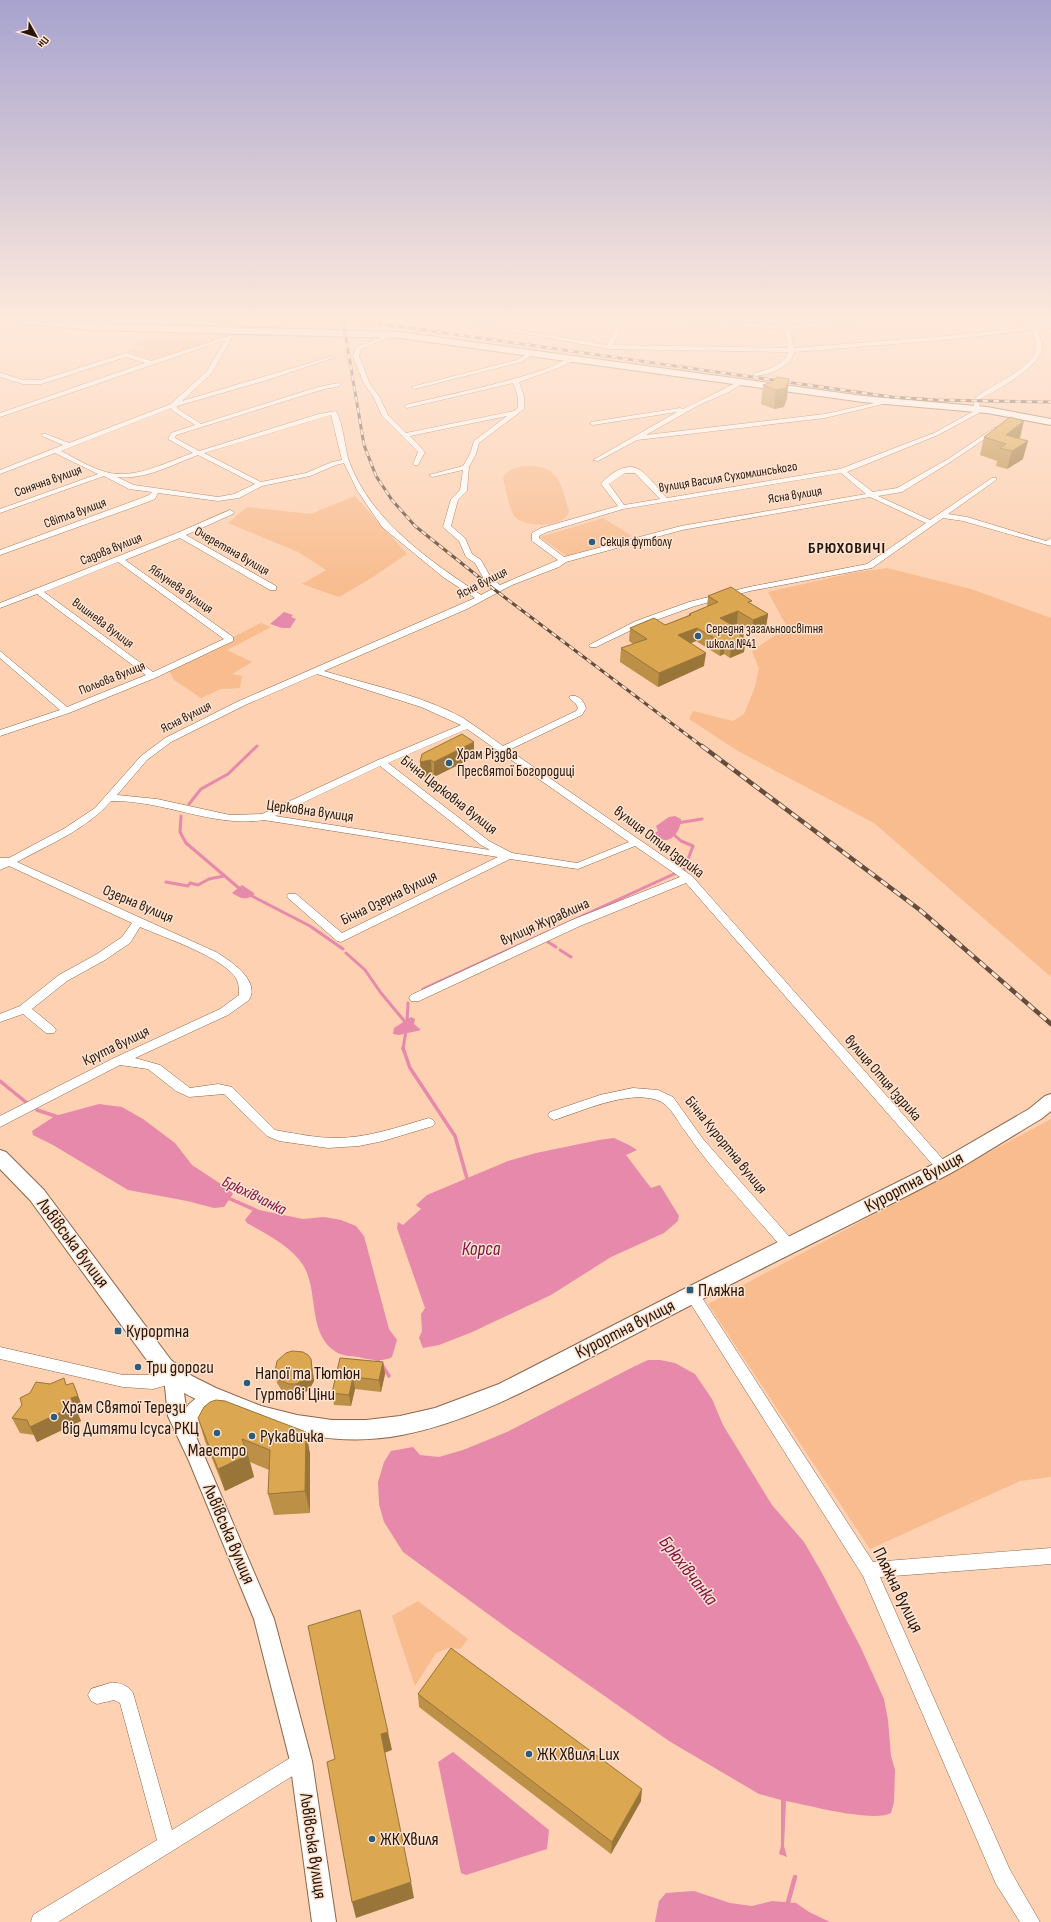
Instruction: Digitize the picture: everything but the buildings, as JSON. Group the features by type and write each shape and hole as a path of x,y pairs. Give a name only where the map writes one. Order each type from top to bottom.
{"main road":[{"path":"987,411 1051,422"},
{"name":"Курортна вулиця","path":"173,1377 188,1386 241,1409 301,1427 323,1430 375,1430 424,1421 476,1404 506,1391 692,1294 943,1168 1035,1114 1051,1101"},
{"name":"Львівська вулиця","path":"0,1157 37,1195 164,1367 173,1377"}],"street":[{"path":"0,415 12,411"},
{"path":"2,470 70,446 159,411"},
{"path":"177,411 200,426"},
{"path":"248,411 170,436 175,442 260,484"},
{"path":"383,411 385,416 395,427 407,435 422,452 416,464"},
{"path":"593,422 682,411"},
{"path":"596,460 686,411"},
{"path":"637,438 825,416 849,411"},
{"name":"вулиця Василя Сухомлинського","path":"563,560 538,542 535,539 535,535 544,530 622,507 842,471 940,432 977,411"},
{"path":"104,474 127,476 140,474 198,453 334,412 346,461 361,490 385,525 446,575 481,598"},
{"path":"407,435 517,412"},
{"path":"499,588 488,579 478,562 469,555 462,540 447,527 455,499 463,491 468,469 466,467 473,454 476,442 517,412"},
{"name":"Ясна вулиця","path":"3,862 69,830 98,810 144,758 168,740 242,703 468,606 499,588 556,565 563,560 696,525 873,496 899,490 950,460 1013,415"},
{"path":"44,435 70,446"},
{"path":"56,451 132,487 218,499 236,496 260,484 302,476 334,463 346,461"},
{"path":"432,475 466,467"},
{"path":"622,507 605,484 620,471 637,471 664,499"},
{"path":"842,471 873,496 931,523"},
{"name":"Сонячна вулиця","path":"0,511 104,474"},
{"path":"594,645 657,615 710,599 749,589 869,566 994,479"},
{"name":"Світла вулиця","path":"0,553 142,501 152,497 156,491"},
{"name":"Садова вулиця","path":"0,606 180,535 230,512"},
{"path":"941,515 964,519 1050,542"},
{"name":"Очеретяна вулиця","path":"180,535 273,588"},
{"name":"Яблунева вулиця","path":"119,559 230,639"},
{"name":"Вишнева вулиця","path":"38,592 152,676"},
{"name":"Польова вулиця","path":"0,733 66,711 152,676 230,639"},
{"path":"0,654 66,711"},
{"name":"вулиця Отця Іздрика","path":"317,671 394,693 437,709 459,720 688,878 943,1168"},
{"path":"502,750 579,713 582,708 580,703 573,698"},
{"path":"264,817 381,762 467,726"},
{"name":"Бічна Церковна вулиця","path":"381,762 485,843 509,856 578,866 637,842"},
{"name":"Церковна вулиця","path":"109,798 135,798 174,805 199,813 251,820 264,817 509,856"},
{"name":"Бічна Озерна вулиця","path":"292,896 341,938 509,856"},
{"name":"Озерна вулиця","path":"3,862 138,922 167,932 214,957 235,970 245,983 245,997"},
{"name":"вулиця Журавлина","path":"415,998 576,923 688,878"},
{"path":"0,1018 24,1009 63,978 101,957 126,940 138,922"},
{"name":"Крута вулиця","path":"0,1122 118,1061 224,1012 245,997"},
{"path":"24,1009 50,1030"},
{"path":"118,1061 137,1062 156,1067 186,1091 196,1093 222,1088 228,1090 271,1133 279,1136 335,1143 352,1142 368,1140 429,1123"},
{"name":"Бічна Курортна вулиця","path":"554,1115 600,1100 633,1093 658,1095 670,1100 699,1142 789,1246"},
{"name":"Пляжна вулиця","path":"692,1294 869,1570 1003,1877 1031,1922"},
{"path":"0,1353 123,1381 152,1382 173,1377"},
{"name":"Львівська вулиця","path":"173,1377 177,1416 185,1431 264,1619 301,1762 324,1922"},
{"path":"185,1431 191,1414 199,1406 204,1403 221,1400"},
{"path":"869,1570 1051,1556"},
{"path":"97,1696 118,1690 124,1693 127,1698 167,1844"},
{"path":"40,1922 301,1762"}],"shaded area":[{"path":"534,466 550,471 559,481 569,510 567,516 562,520 554,523 536,524 520,521 513,514 503,479 508,471 512,469"},
{"path":"355,496 407,554 373,577 339,597 302,584 326,570 298,552 228,523 247,507 310,514"},
{"path":"603,518 632,536 568,557 540,537"},
{"path":"887,568 971,589 1051,618 1051,977 874,823 738,751 689,719 693,711 733,721 744,714 755,687 759,669 752,651 787,627 768,592 851,573"},
{"path":"261,623 271,627 227,650 252,662 232,674 242,676 240,688 221,689 201,698 174,680 169,670"},
{"path":"1051,1119 1051,1477 1020,1481 870,1549 708,1304"},
{"path":"418,1601 468,1639 460,1649 448,1648 436,1653 415,1686 392,1616"}],"water":[{"path":"284,612 293,615 291,617 296,619 290,628 282,628 270,624"},
{"path":"675,816 681,819 676,834 668,840 659,838 655,833 658,831 656,826 669,817"},
{"path":"242,885 254,893 254,895 248,898 243,898 232,893"},
{"path":"411,1017 415,1019 414,1024 421,1030 399,1035 393,1034 394,1028"},
{"path":"99,1104 122,1107 143,1119 175,1143 192,1165 230,1190 233,1194 224,1207 214,1208 187,1201 128,1190 53,1145 33,1135 32,1131 55,1116"},
{"name":"Корса","path":"614,1138 637,1150 626,1155 651,1188 660,1185 679,1216 678,1221 664,1233 611,1257 551,1295 470,1333 439,1345 423,1348 419,1338 422,1331 421,1314 425,1308 397,1228 398,1222 403,1225 421,1209 416,1205 427,1195 508,1161 536,1153"},
{"path":"259,1210 303,1219 324,1217 341,1220 356,1226 364,1236 389,1329 397,1340 392,1357 385,1360 376,1360 344,1355 336,1352 327,1344 317,1323 311,1287 308,1275 303,1265 285,1246 247,1223 245,1220 252,1211"},
{"path":"648,1360 660,1360 675,1363 695,1374 712,1399 723,1425 772,1505 804,1542 861,1648 884,1699 888,1720 891,1756 895,1770 894,1802 891,1813 882,1816 856,1815 786,1801 784,1846 787,1857 779,1854 781,1846 781,1800 759,1794 669,1741 510,1630 403,1552 384,1522 379,1504 378,1482 384,1462 391,1451 413,1447 420,1455 439,1457 463,1450 507,1432"},
{"path":"453,1752 549,1830 547,1849 466,1875 461,1873 438,1762"},
{"path":"694,1891 730,1903 752,1906 772,1901 796,1903 809,1912 830,1922 655,1922 659,1901 666,1893"}],"waterway":[{"path":"189,804 201,789 228,774 257,746"},
{"path":"181,816 180,832 186,843 240,889"},
{"path":"677,823 702,819"},
{"path":"672,833 681,841 693,846 684,870"},
{"path":"423,989 676,873"},
{"path":"166,882 188,886 190,883 198,885 209,879 224,876"},
{"path":"250,895 310,926 343,949"},
{"path":"548,942 556,947"},
{"path":"560,950 571,957"},
{"path":"346,953 365,970 381,993 406,1023"},
{"path":"407,1023 408,1003"},
{"path":"403,1048 406,1031"},
{"path":"403,1048 410,1068 455,1136 468,1182"},
{"name":"Брюхівчанка","path":"0,1081 27,1103"},
{"name":"Брюхівчанка","path":"37,1110 58,1117"},
{"name":"Брюхівчанка","path":"228,1198 260,1212"},
{"name":"Брюхівчанка","path":"373,1356 382,1365 389,1376"},
{"name":"Брюхівчанка","path":"787,1906 795,1877"}],"railway":[{"path":"358,411 364,445 376,476 392,500 415,526 495,590 703,747"},
{"path":"702,746 920,910 1051,1024"}],"place":[{"name":"Секція футболу","path":"592,542"},
{"name":"Середня загальноосвітня школа №41","path":"698,636"},
{"name":"Храм Різдва Пресвятої Богородиці","path":"449,763"},
{"name":"Пляжна","path":"690,1290"},
{"name":"Курортна","path":"118,1331"},
{"name":"Три дороги","path":"138,1367"},
{"name":"Напої та Тютюн Гуртові Ціни","path":"247,1383"},
{"name":"Храм Святої Терези від Дитяти Ісуса РКЦ","path":"54,1417"},
{"name":"Маестро","path":"217,1433"},
{"name":"Рукавичка","path":"252,1436"},
{"name":"ЖК Хвиля Lux","path":"529,1754"},
{"name":"ЖК Хвиля","path":"372,1839"}],"district":[{"name":"БРЮХОВИЧІ","path":"847,548"}]}
